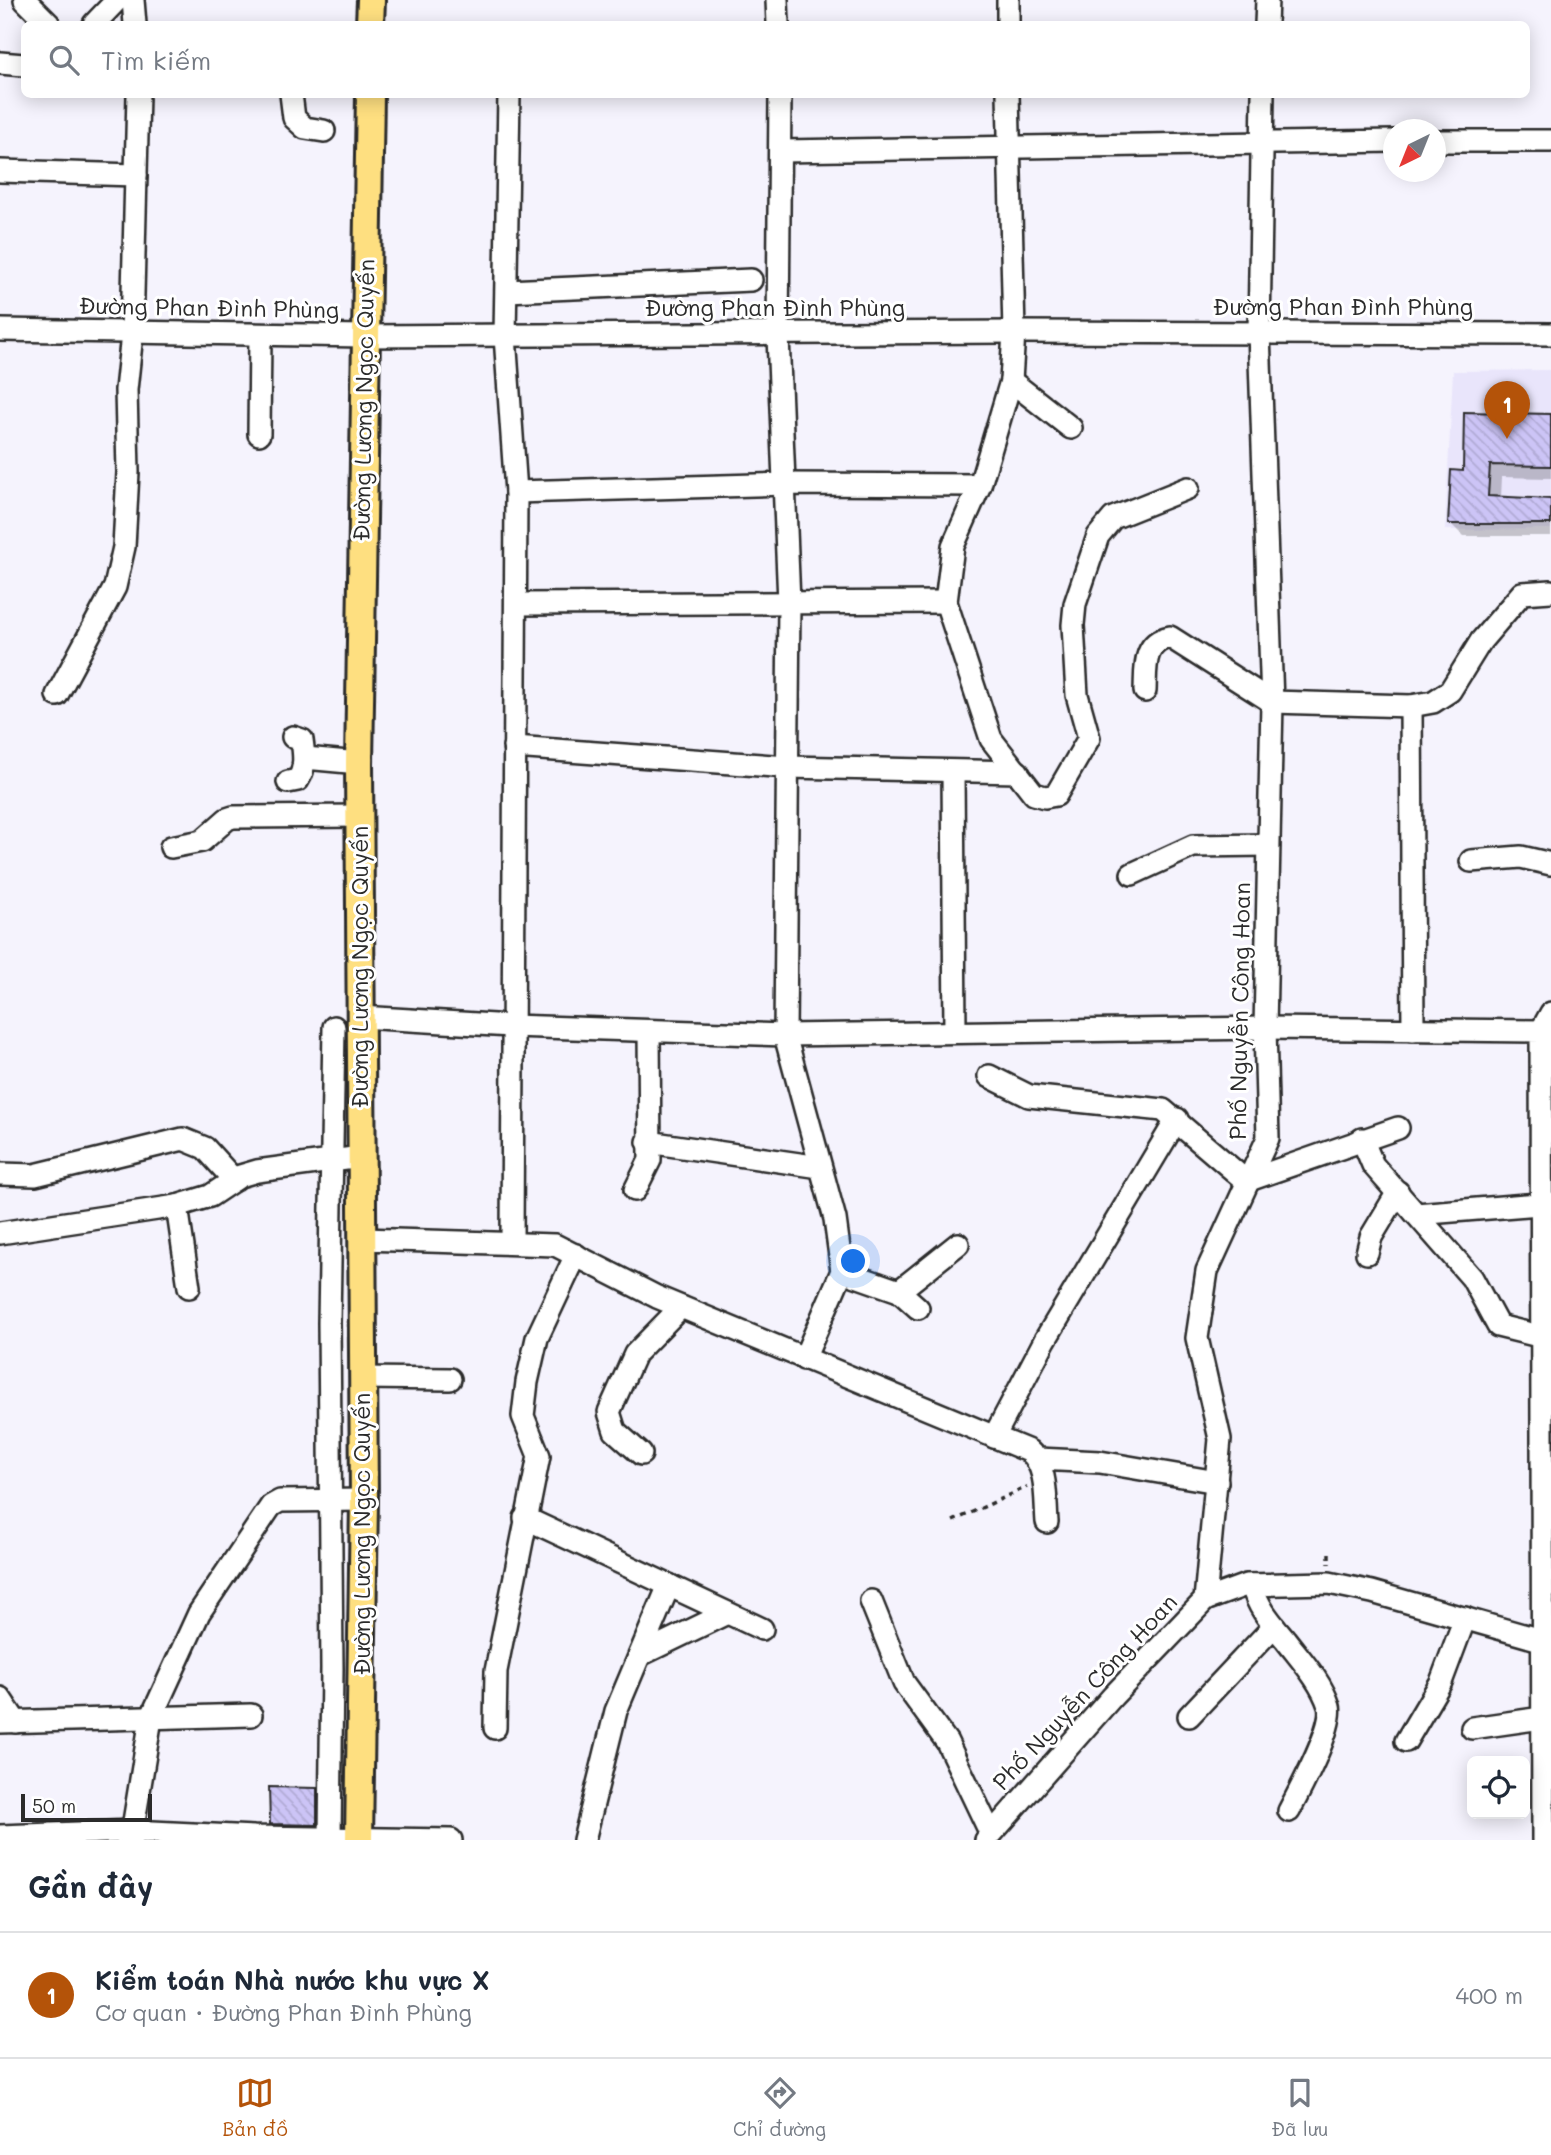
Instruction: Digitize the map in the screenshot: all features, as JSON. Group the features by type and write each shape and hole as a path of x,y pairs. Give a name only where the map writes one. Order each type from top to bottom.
{"main road":[{"path":"370,21 371,0"},
{"name":"Đường Lương Ngọc Quyến","path":"359,1839 364,1500 359,763 370,98"}],"street":[{"path":"24,0 46,21"},
{"path":"97,21 117,0"},
{"path":"133,0 135,21"},
{"path":"777,0 778,21"},
{"path":"1008,0 1008,21"},
{"path":"1266,21 1267,0"},
{"path":"0,63 21,65"},
{"path":"57,695 115,587 124,547 128,472 126,390 132,334 138,98"},
{"path":"292,98 294,118 305,128 324,131"},
{"path":"509,98 505,335 516,492 511,1026 512,1242"},
{"path":"780,98 782,151 778,336 789,602 785,1035 835,1219 842,1271 804,1359"},
{"path":"1008,98 1014,332 1011,381 980,485 953,546 946,602 991,739 1034,794 1045,797 1056,795 1089,738 1077,695 1073,625 1075,604 1098,536 1113,518 1188,488"},
{"name":"Phố Nguyễn Công Hoan","path":"989,1837 1113,1696 1205,1600 1217,1482 1219,1429 1198,1355 1197,1338 1207,1271 1268,1138 1265,1028 1272,702 1259,332 1263,98"},
{"path":"782,151 1383,141"},
{"path":"1446,141 1551,141"},
{"path":"0,171 136,175"},
{"path":"507,291 751,280"},
{"name":"Đường Phan Đình Phùng","path":"0,330 260,336 778,336 1014,332 1551,334"},
{"path":"259,434 260,336"},
{"path":"1011,381 1071,428"},
{"path":"516,492 785,484 980,485"},
{"path":"1145,691 1150,648 1156,642 1170,637 1272,702 1411,706 1433,702 1450,691 1481,641 1522,593 1551,591"},
{"path":"516,604 946,602"},
{"path":"1411,706 1413,1030"},
{"path":"288,782 298,780 301,776 305,758 302,740 293,737"},
{"path":"514,747 787,767 1018,772"},
{"path":"305,758 359,763"},
{"path":"953,772 955,1031"},
{"path":"171,847 202,841 233,817 359,816"},
{"path":"1132,874 1193,846 1268,845"},
{"path":"1471,861 1521,857 1551,864"},
{"path":"360,1017 511,1026 785,1035 955,1031 1548,1027 1547,1642 1542,1718 1543,1840"},
{"path":"330,1838 329,1322 334,1027"},
{"path":"635,1190 649,1167 649,1031"},
{"path":"989,1076 1029,1096 1157,1107 1177,1119 1246,1181 1398,1128"},
{"path":"994,1437 1045,1340 1177,1119"},
{"path":"0,1174 35,1175 183,1139 205,1148 234,1180"},
{"path":"1362,1139 1369,1158 1472,1278 1498,1326 1546,1339"},
{"path":"648,1142 820,1167"},
{"path":"0,1233 177,1206 210,1196 234,1180 257,1171 361,1157"},
{"path":"1367,1253 1371,1237 1398,1192"},
{"path":"1416,1214 1547,1203"},
{"path":"177,1206 189,1286"},
{"path":"362,1239 555,1245 681,1307 1029,1451 1040,1467 1047,1522"},
{"path":"899,1291 958,1244"},
{"path":"495,1728 496,1671 539,1456 523,1416 527,1382 537,1338 576,1255"},
{"path":"842,1271 899,1291 918,1308"},
{"path":"641,1454 615,1431 609,1412 635,1354 681,1307"},
{"path":"363,1378 450,1379"},
{"path":"1040,1467 1100,1462 1217,1482"},
{"path":"131,1835 151,1718 199,1613 271,1507 280,1501 364,1500"},
{"path":"525,1518 762,1629"},
{"path":"1205,1600 1229,1590 1252,1585 1329,1583 1547,1642"},
{"path":"583,1840 616,1711 669,1585"},
{"path":"1252,1585 1259,1607 1312,1674 1330,1713 1311,1768 1289,1811"},
{"path":"871,1601 904,1683 947,1742 989,1837"},
{"path":"640,1655 727,1613"},
{"path":"1406,1741 1441,1682 1465,1618"},
{"path":"1189,1716 1274,1626"},
{"path":"0,1698 8,1722 251,1715"},
{"path":"1472,1728 1542,1718"},
{"path":"5,1837 131,1835 451,1840"}],"path":[{"path":"953,1521 1020,1492 1040,1467"}],"shaded area":[{"path":"1551,370 1551,529 1445,530 1453,371"}],"building":[{"path":"1464,412 1551,414 1551,466 1490,465 1488,496 1551,499 1551,524 1448,524 1451,470 1463,471"},
{"path":"269,1787 317,1788 317,1825 270,1824"}],"place":[{"name":"Kiểm toán Nhà nước khu vực X","path":"1507,439"}]}
